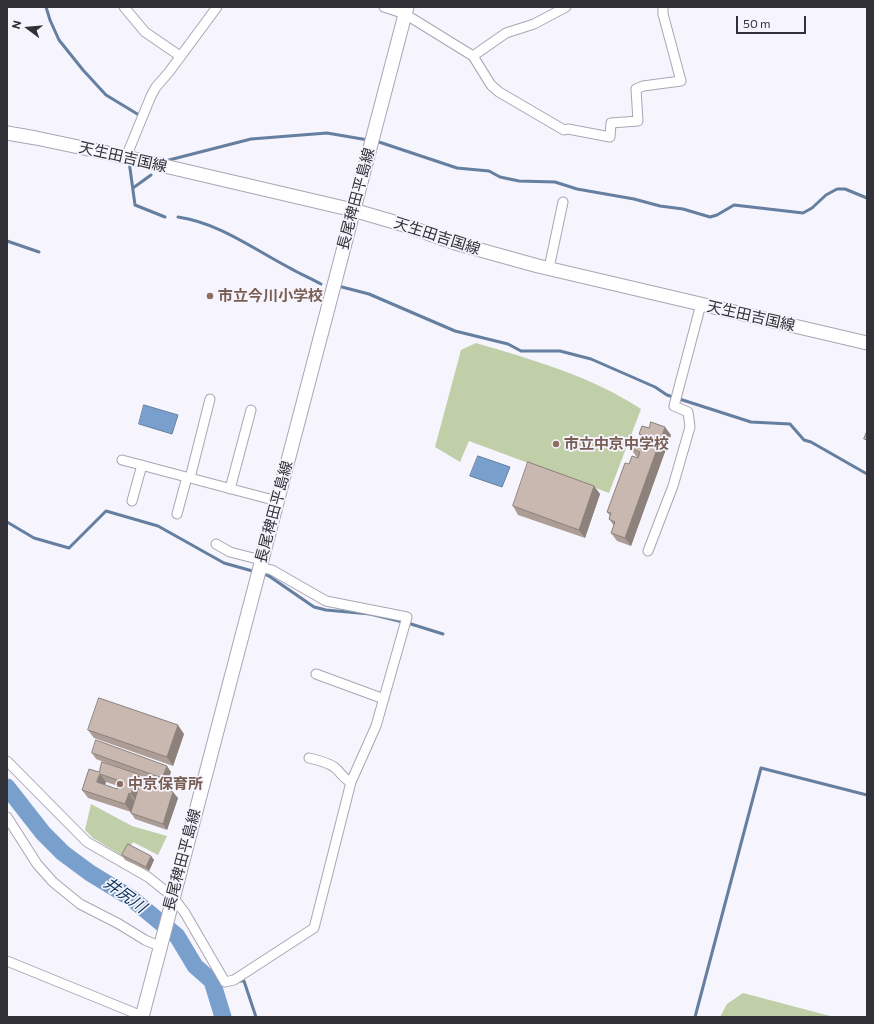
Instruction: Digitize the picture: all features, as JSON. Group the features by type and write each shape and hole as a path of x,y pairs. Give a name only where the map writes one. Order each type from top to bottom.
{"main road":[{"name":"長尾稗田平島線","path":"142,1017 160,943 406,11"},
{"name":"天生田吉国線","path":"7,133 126,157 353,210 401,224 455,243 549,268 867,343"}],"street":[{"path":"124,7 145,32 180,56"},
{"path":"126,157 156,87 169,72 217,7"},
{"path":"384,7 406,11 473,56 491,85 499,92 564,130 568,129 610,137 611,123 638,121 636,89 643,86 680,81 663,14 663,7"},
{"path":"473,56 506,33 534,24 566,7"},
{"path":"549,268 563,202"},
{"path":"648,551 673,486 690,427 688,412 674,406 701,304"},
{"path":"177,514 210,399"},
{"path":"230,489 251,410"},
{"path":"122,460 277,501"},
{"path":"132,501 142,465"},
{"path":"7,761 87,842 148,877 185,913 225,982 234,980 314,928 351,782 376,726 406,617 326,601 260,563 230,552 216,544"},
{"path":"316,674 384,699"},
{"path":"309,758 327,763 336,768 344,779 351,782"},
{"path":"7,817 37,864 53,882 80,904 119,924 145,940 160,943"},
{"path":"7,961 142,1017"}],"green space":[{"path":"476,343 582,378 622,397 641,409 609,493 469,441 460,462 435,447 461,350"},
{"path":"91,804 132,826 167,836 158,855 133,842 124,857 93,838 85,830"},
{"path":"743,993 834,1017 720,1017 727,1004"}],"water":[{"path":"144,405 178,415 172,434 139,424"},
{"path":"478,456 510,467 502,487 470,476"}],"building":[{"path":"651,422 665,427 625,538 611,533 615,522 609,519 611,513 607,512 625,463 629,464 632,456 638,458 640,452 630,448 632,442 642,446 646,436 639,434 642,426 649,428"},
{"path":"867,431 867,440 864,439"},
{"path":"528,462 594,486 579,530 513,506"},
{"path":"99,698 178,725 167,757 88,730"},
{"path":"96,740 167,766 162,778 92,753"},
{"path":"102,762 138,774 131,794 129,793 125,804 82,790 89,769 99,772","holes":["100,774 120,781 117,789 97,782"]},
{"path":"141,781 173,792 163,824 131,813"},
{"path":"128,844 151,856 146,867 122,855"}],"waterway":[{"path":"46,7 59,40 83,70 106,95 139,115"},
{"path":"169,160 251,139 327,133 368,140"},
{"path":"376,141 457,168 489,171 500,177 519,181 555,182 577,189 634,199 660,206 683,209 710,217 717,215 734,205 803,213 812,208 826,195 837,189 845,189 867,198"},
{"path":"129,161 135,205 165,217"},
{"path":"133,188 151,175"},
{"path":"178,217 193,220 221,230 321,284"},
{"path":"7,241 39,252"},
{"path":"342,287 369,294 455,331 508,344 521,351 560,351 591,359 655,387 667,395 751,422 790,424 804,440 811,442 867,474"},
{"path":"7,522 34,538 69,548 106,511 158,526 224,563 256,572"},
{"path":"262,573 269,576 314,607 326,610 370,614 443,634"},
{"path":"695,1017 761,768 867,795"},
{"name":"井尻川","path":"7,787 43,833 63,853 90,873 131,898 177,936 195,966 212,981 223,1017"},
{"path":"212,981 222,981"},
{"path":"238,981 244,981 256,1017"}],"place":[{"name":"市立今川小学校","path":"210,296"},
{"name":"市立中京中学校","path":"556,444"},
{"name":"中京保育所","path":"120,784"}]}
